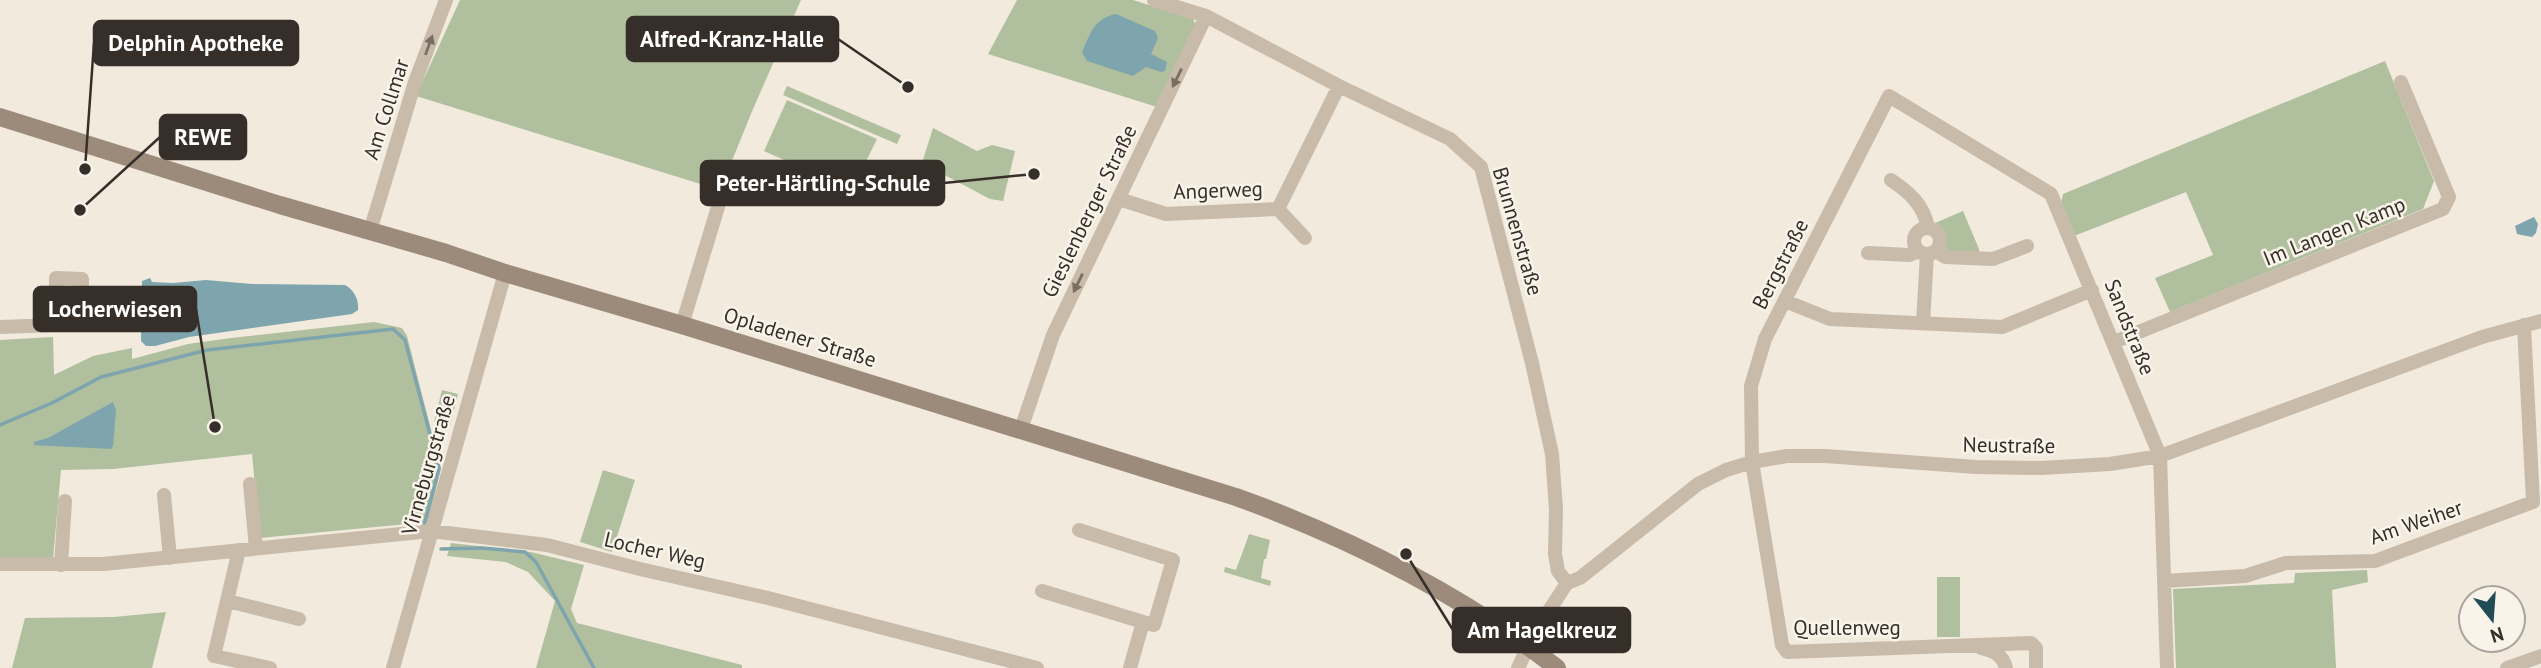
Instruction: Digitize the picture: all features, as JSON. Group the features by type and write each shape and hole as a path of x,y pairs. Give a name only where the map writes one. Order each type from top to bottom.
{"main road":[{"name":"Opladener Straße","path":"0,117 1223,492 1320,530 1433,586 1557,668"}],"street":[{"name":"Am Collmar","path":"370,231 413,91 446,0"},
{"name":"Brunnenstraße","path":"1154,0 1206,16 1339,86 1450,139 1480,166 1532,363 1552,454 1556,509 1555,554 1558,571 1567,583"},
{"name":"Gieslenberger Straße","path":"1021,429 1052,335 1206,16"},
{"name":"Im Langen Kamp","path":"2114,342 2443,209 2449,197 2401,82"},
{"name":"Angerweg","path":"1278,209 1339,86"},
{"name":"Sandstraße","path":"1889,96 2051,194 2160,456 2167,668"},
{"name":"Bergstraße","path":"1752,462 1751,386 1765,339 1889,96"},
{"path":"1891,180 1909,193 1918,204 1926,215 1928,228"},
{"name":"Angerweg","path":"1119,199 1166,214 1278,209 1305,238"},
{"path":"682,325 718,207"},
{"path":"1868,253 1909,256 1927,252 1940,244 1940,236 1935,230 1928,228 1920,230 1915,236 1914,244 1927,252 1945,257 1993,259 2027,246"},
{"path":"1923,323 1927,252"},
{"name":"Virneburgstraße","path":"393,668 505,274"},
{"path":"1785,301 1830,319 2002,327 2092,290"},
{"name":"Neustraße","path":"1518,668 1527,646 1567,583 1580,578 1698,484 1726,470 1787,456 2041,468 2110,464 2160,456 2482,337 2541,321"},
{"path":"0,327 56,323"},
{"name":"Am Weiher","path":"2164,581 2245,576 2286,563 2375,561 2533,502 2536,481 2524,325"},
{"name":"Quellenweg","path":"1752,462 1782,645 1787,652 2031,643 2036,648 2036,668"},
{"path":"250,484 256,548"},
{"path":"164,495 170,558"},
{"path":"61,565 65,501"},
{"path":"1042,591 1154,625 1173,560 1079,530"},
{"name":"Locher Weg","path":"0,564 61,565 170,558 431,531 547,545 768,598 1037,668"},
{"path":"239,550 214,656 270,668"},
{"path":"228,601 299,619"},
{"path":"1130,668 1143,622"},
{"name":"Quellenweg","path":"1973,645 1999,654 2006,668"},
{"path":"2507,668 2541,656"}],"green space":[{"path":"460,0 801,0 720,190 416,96"},
{"path":"1017,0 1133,0 1193,19 1196,27 1157,107 988,54"},
{"path":"2385,61 2434,181 2423,209 2170,312 2155,278 2213,255 2186,192 2074,236 2061,204 2063,194"},
{"path":"787,86 901,135 897,144 783,95"},
{"path":"787,100 877,139 852,190 764,151"},
{"path":"933,128 977,151 992,145 1015,151 1003,201 990,199 922,163"},
{"path":"1963,211 1979,254 1949,253 1946,249 1945,233 1935,223"},
{"path":"374,322 402,328 407,336 441,469 428,522 260,538 252,454 113,469 61,470 53,559 0,558 0,340 53,337 54,375 93,356 132,348 132,359 188,344"},
{"path":"442,390 458,394 450,426 434,422"},
{"path":"603,470 635,480 612,552 580,542"},
{"path":"1249,534 1270,540 1261,578 1271,581 1270,586 1224,572 1225,567 1236,570"},
{"path":"451,543 531,552 584,565 571,609 577,623 742,665 742,668 536,668 555,601 528,572 506,562 447,556"},
{"path":"2367,570 2368,582 2332,590 2336,668 2176,668 2173,589 2294,583 2295,573"},
{"path":"1937,577 1960,577 1960,637 1937,637"},
{"path":"166,612 152,668 12,668 25,618 114,617"}],"water":[{"path":"1116,14 1155,31 1158,38 1151,54 1167,62 1165,71 1146,67 1133,76 1087,61 1082,52 1094,28 1102,19"},
{"path":"2534,217 2538,224 2532,237 2517,234 2515,226"},
{"path":"150,278 152,282 173,283 206,280 252,284 345,285 355,295 358,310 352,314 189,337 146,346 141,341 142,281"},
{"path":"113,402 116,410 111,449 34,445 34,442 48,438"}],"waterway":[{"path":"0,425 52,403 101,377 207,350 393,329 405,340 439,468 424,526"},
{"path":"441,549 482,548 525,552 536,562 594,668"}],"place":[{"name":"Alfred-Kranz-Halle","path":"908,87"},
{"name":"Delphin Apotheke","path":"85,169"},
{"name":"Peter-Härtling-Schule","path":"1034,174"},
{"name":"REWE","path":"80,210"},
{"name":"Locherwiesen","path":"215,427"},
{"name":"Am Hagelkreuz","path":"1406,554"}]}
